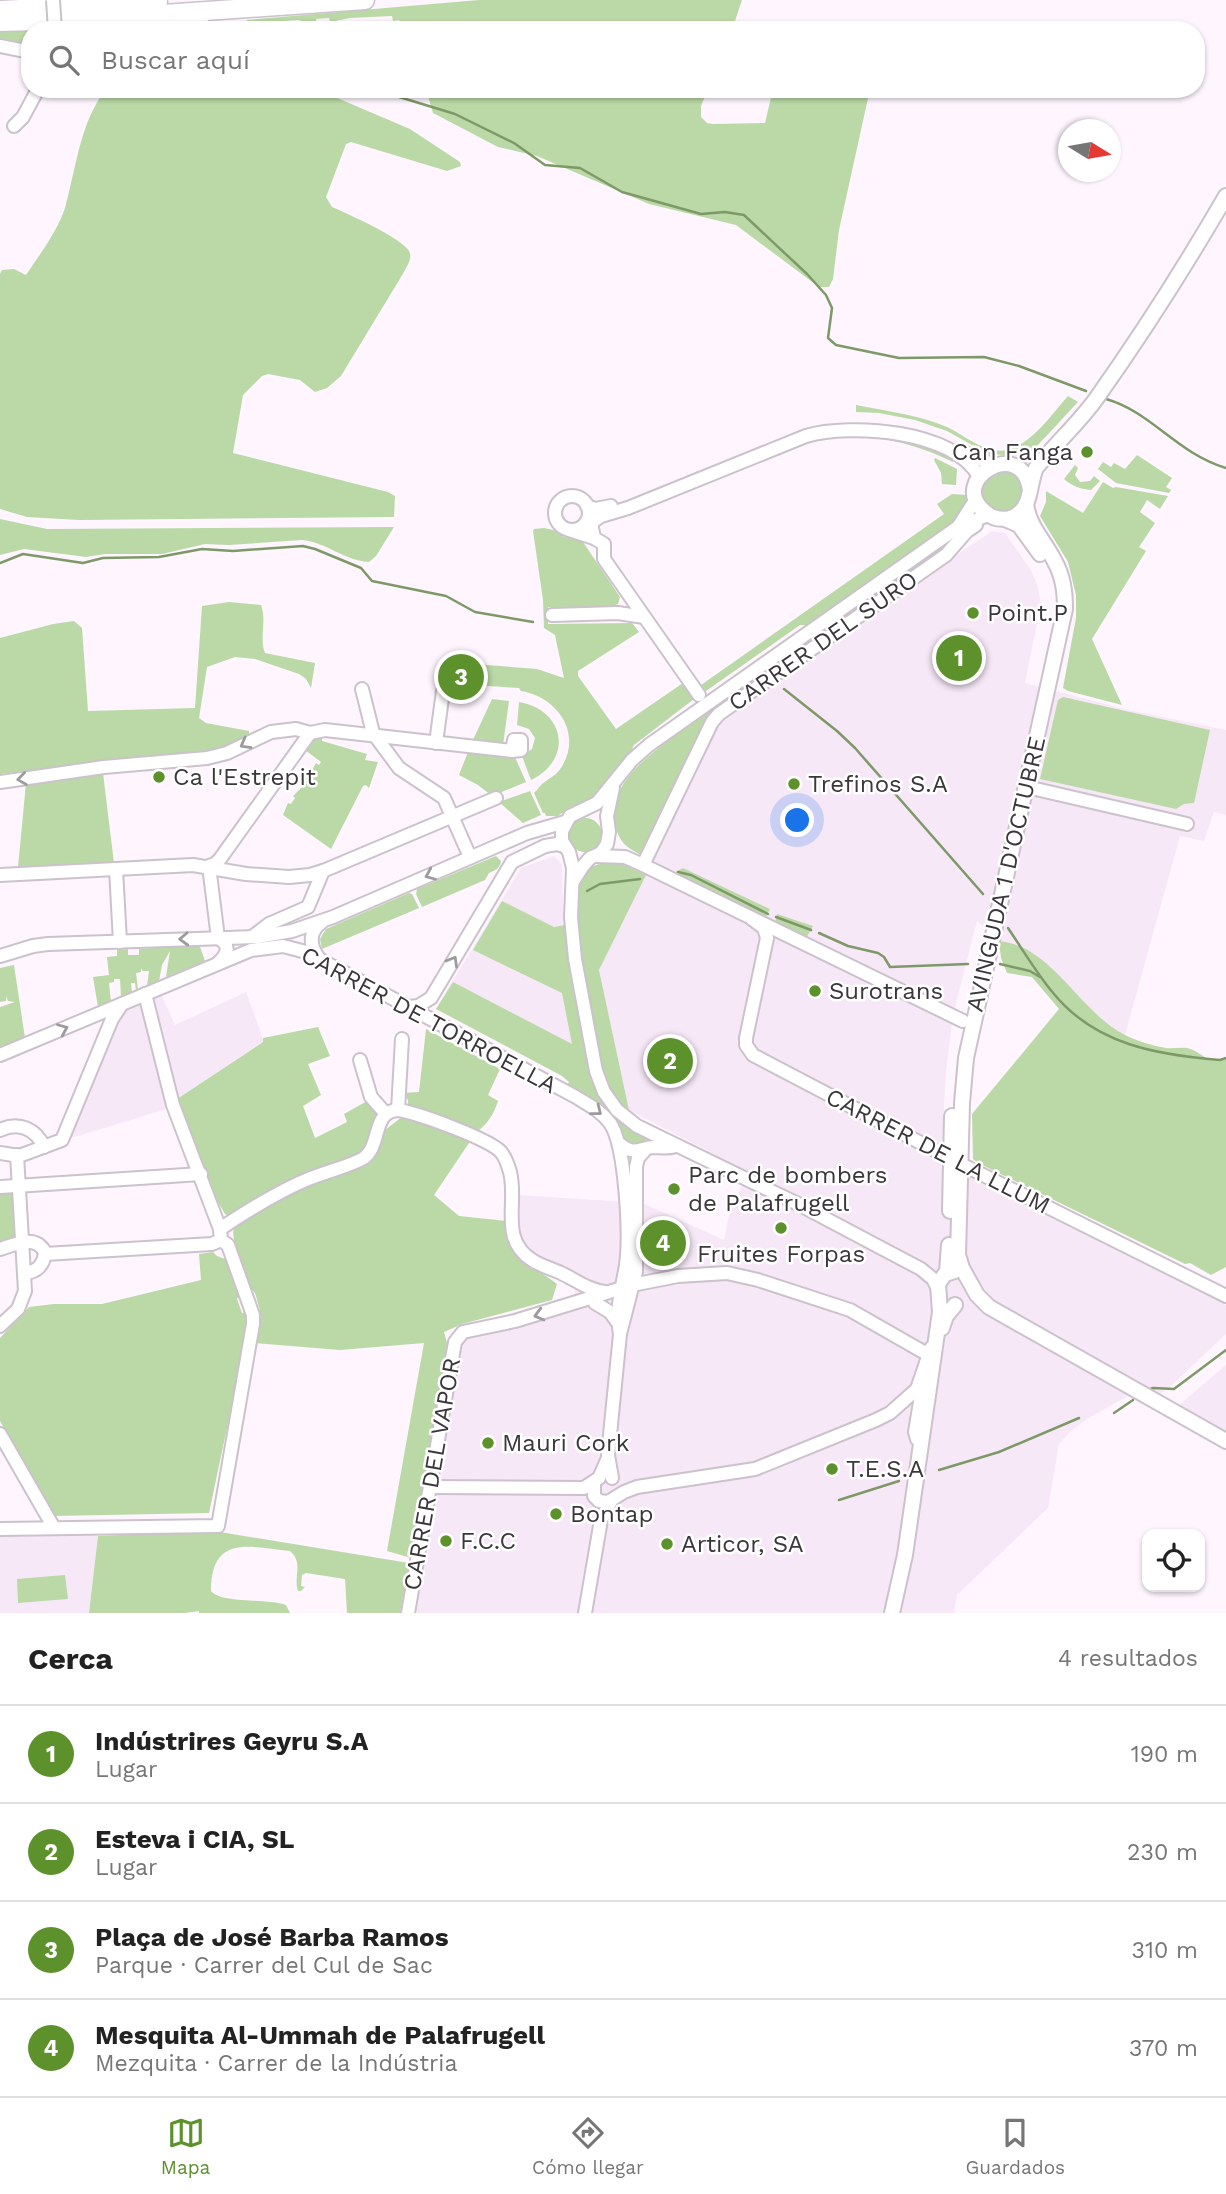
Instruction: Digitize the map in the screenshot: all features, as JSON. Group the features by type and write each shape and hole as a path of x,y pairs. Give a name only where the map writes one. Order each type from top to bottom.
{"highway":[{"path":"0,9 99,0"},
{"path":"0,9 204,0"},
{"path":"51,21 365,0"},
{"path":"198,21 345,1"},
{"path":"0,23 21,22"}],"main road":[{"path":"1045,457 1016,467 994,465 986,470 975,487 976,499 981,508 995,517 1019,513 1028,497 1032,475 1083,416 1113,375 1226,196"},
{"path":"1016,467 1026,477 1028,497"},
{"name":"AVINGUDA 1 D'OCTUBRE","path":"1001,880 1027,787 1065,609 1059,570 1029,522 1028,497"},
{"name":"AVINGUDA 1 D'OCTUBRE","path":"892,1613 905,1555 931,1348 940,1312 942,1283 954,1254 956,1161 967,1021 1001,880 1056,609 1054,585 1046,564 1018,525 995,517"},
{"path":"954,1254 976,1295 989,1307 1226,1441"},
{"path":"900,1613 943,1325 946,1316 958,1304 968,1298 968,1281 957,1271 942,1283 948,1304 958,1304 989,1307"}],"street":[{"path":"53,0 54,21"},
{"path":"0,46 21,50"},
{"path":"14,126 23,117 33,98"},
{"path":"589,514 626,502 804,431 838,424 876,424 915,432 994,465"},
{"path":"589,514 601,516 628,508 806,436 838,430 876,430 914,437 962,458 976,470 979,477"},
{"path":"594,538 584,501 575,497 561,501 556,510 558,521 569,530 604,544 604,559 699,695 698,703 645,743 597,803 573,814 565,822 562,831 573,868 570,899 572,938 599,1082 610,1101 637,1126 790,1200 921,1269 942,1283"},
{"path":"632,760 680,723 958,527 976,499"},
{"path":"569,530 580,528 587,523 589,514"},
{"path":"958,527 995,517"},
{"name":"CARRER DEL SURO","path":"643,865 712,722 719,714 946,555 967,531 995,517"},
{"path":"618,613 626,601 623,587"},
{"path":"618,613 632,607 632,599"},
{"path":"552,615 618,613 644,617"},
{"path":"699,695 706,696 792,636 810,632"},
{"path":"362,689 368,720 377,737 399,768 443,798 470,858"},
{"path":"436,743 443,691"},
{"path":"0,782 104,767 207,758 227,753 271,732 296,729 310,733 325,730 512,751"},
{"path":"209,866 220,859 310,733"},
{"path":"572,885 576,874 606,848 614,784"},
{"path":"1027,787 1187,824"},
{"path":"0,875 193,865 246,874 289,877 310,875 496,798"},
{"path":"584,811 597,814 625,854 643,865"},
{"path":"0,956 33,946 252,937 300,929 538,829 565,822"},
{"path":"409,1007 418,1006 431,999 509,867 521,855 545,846 566,849 581,858 625,857 967,1021"},
{"path":"489,850 500,849 504,852 509,860 509,867"},
{"path":"209,866 218,938"},
{"path":"116,869 120,942"},
{"path":"252,937 269,923 308,907 323,871"},
{"path":"752,919 764,928 766,944"},
{"path":"322,961 313,949 311,937 317,926 325,920"},
{"path":"766,944 777,937 794,939"},
{"path":"218,938 224,941 227,948 218,964"},
{"name":"CARRER DE LA LLUM","path":"766,944 746,1038 749,1051 765,1062 956,1161 1226,1296"},
{"name":"CARRER DE TORROELLA","path":"0,1055 251,950 272,946 293,948 409,1007 597,1109 611,1124 620,1144"},
{"path":"0,1529 218,1526 253,1324 251,1307 228,1245 220,1234 201,1174 173,1105 145,994"},
{"path":"0,1153 17,1155 62,1140 112,1019 122,1004"},
{"path":"45,1254 212,1244 220,1234 303,1181 367,1155 374,1144 379,1123 392,1112 402,1039"},
{"path":"360,1060 371,1097 392,1112 487,1142 502,1153 508,1163 513,1185 512,1236 531,1260 594,1290 625,1291"},
{"path":"0,1130 12,1126 30,1129 44,1147"},
{"path":"620,1144 628,1149 663,1149 676,1146"},
{"path":"620,1144 630,1189 636,1269 642,1279 655,1280"},
{"path":"585,1613 601,1520 602,1486 608,1454 625,1291 630,1189 637,1161 646,1149"},
{"path":"0,1326 22,1303 25,1291 17,1155"},
{"path":"0,1187 201,1174"},
{"path":"0,1249 23,1242 38,1243 45,1254"},
{"path":"25,1273 36,1270 45,1254"},
{"path":"625,1291 636,1269"},
{"path":"430,1487 637,1487 745,1472 890,1413 920,1383 931,1348 850,1310 758,1280 727,1273 694,1274 655,1280 586,1301"},
{"path":"578,1282 586,1301"},
{"path":"586,1301 610,1312 621,1325"},
{"name":"CARRER DEL VAPOR","path":"408,1613 458,1335 467,1330 504,1324 586,1301"},
{"path":"920,1383 922,1390 915,1432 916,1439 921,1443"},
{"path":"0,1434 54,1528"},
{"path":"601,1520 618,1490 602,1486"},
{"path":"602,1486 605,1502 637,1487"}],"shaded area":[{"path":"992,531 1005,533 1037,584 1041,604 1025,683 1124,709 1226,730 1226,815 1214,812 1204,841 1180,836 1125,1035 1086,1017 977,921 953,1015 946,1072 941,1163 1226,1305 1226,1334 1174,1383 1146,1405 1128,1396 1070,1432 1059,1444 1048,1508 957,1595 954,1613 408,1613 458,1335 568,1306 575,1293 575,1287 525,1264 515,1252 507,1236 506,1194 642,1203 724,1240 729,1215 748,1172 629,1110 599,970 715,729 724,716 768,682"},
{"path":"554,856 562,864 563,909 583,1043 580,1057 436,1009 521,868"},
{"path":"246,992 264,1041 178,1098 180,1105 65,1140 121,1011 161,994 175,1025"},
{"path":"1226,1365 1226,1433 1178,1406"},
{"path":"0,1536 98,1536 89,1613 0,1613"}],"green space":[{"path":"479,0 742,0 735,21 393,21 392,16 335,21 330,21 329,18 316,21 246,20"},
{"path":"0,29 21,29 21,46 0,42"},
{"path":"100,98 337,98 410,129 460,162 461,166 447,171 351,142 346,144 326,197 332,207 374,227 404,246 410,254 409,262 341,376 327,388 315,392 300,380 268,374 262,376 243,395 233,453 388,492 395,496 394,517 79,520 27,517 0,509 0,274 2,270 14,269 26,275 53,234 65,208 80,146"},
{"path":"429,98 704,98 701,117 707,123 765,123 771,98 868,98 839,230 833,279 829,287 819,287 736,225 649,204 537,156 498,147 433,113"},
{"path":"1068,396 1078,402 1036,447 1023,456 988,454 947,431 915,420 856,412 856,405 925,419 947,427 984,447 999,451 1016,446 1033,435"},
{"path":"833,435 896,437 932,448 954,459 953,462 917,447 880,438 824,439 805,444 625,516 624,513 805,441"},
{"path":"1137,455 1172,478 1166,487 1171,490 1169,493 1116,483 1098,469 1103,462 1111,467 1114,463 1125,469"},
{"path":"935,458 957,469 956,485 942,484"},
{"path":"1075,465 1078,468 1075,475 1080,482 1090,481 1094,476 1100,481 1091,490 1076,487 1064,479"},
{"path":"995,471 1013,474 1025,487 1019,509 998,515 981,501 980,487"},
{"path":"1103,482 1113,488 1168,496 1160,509 1147,500 1140,512 1155,523 1139,547 1146,551 1092,639 1122,705 1063,688 1076,618 1076,595 1068,562 1040,516 1046,502 1046,491 1083,513"},
{"path":"952,494 967,495 967,503 956,520 706,691 701,685 944,514 937,504"},
{"path":"0,519 47,529 394,527 376,556 369,562 302,540 205,544 162,554 105,554 86,557 24,549 0,555"},
{"path":"544,528 564,537 581,539 620,597 618,604 611,607 548,607 548,624 632,623 639,632 578,671 578,676 616,729 683,683 694,699 634,745 628,758 615,770 595,797 570,807 558,816 546,816 534,793 559,771 567,755 568,730 556,709 519,688 461,684 460,687 448,686 445,681 440,681 442,666 472,669 474,664 537,669 564,678 555,635 544,628 543,600 533,531"},
{"path":"959,535 952,546 727,703 642,855 624,844 615,824 614,810 623,784 641,763 674,736"},
{"path":"229,602 261,605 265,653 315,663 311,688 299,674 255,659 235,657 207,667 199,718 206,723 249,731 249,736 211,754 99,762 0,774 0,638 74,621 82,628 88,711 195,708 202,606"},
{"path":"1063,697 1210,730 1194,803 1184,804 1176,809 1040,779 1058,700"},
{"path":"492,699 509,701 503,745 472,742"},
{"path":"519,702 546,715 558,736 554,760 545,771 531,780 522,756 532,749 535,738 529,729 517,725"},
{"path":"322,736 322,741 367,754 365,760 378,762 369,788 363,786 331,849 283,815 288,803 291,804 295,798 293,796 304,785 307,776 310,777 314,772 312,770 316,763 319,765 321,762 305,750 314,739"},
{"path":"468,752 515,757 526,782 492,796 459,775"},
{"path":"103,773 114,863 18,867 26,783"},
{"path":"530,791 541,815 523,823 499,802"},
{"path":"585,818 597,823 602,835 597,847 585,852 573,847 568,835 573,823"},
{"path":"496,856 501,861 500,866 489,873 485,880 422,907 416,894 417,889"},
{"path":"607,862 622,864 646,875 599,970 629,1110 612,1092 602,1067 589,1013 580,950 578,896 581,879 588,869"},
{"path":"683,868 770,909 765,919 674,873"},
{"path":"409,893 419,908 322,949 320,939 326,929"},
{"path":"502,901 554,927 565,925 585,1051 596,1088 617,1119 653,1142 626,1145 566,1087 569,1082 562,1076 436,1009 453,982 572,1044 562,993 473,950"},
{"path":"777,914 813,926 806,938 775,923"},
{"path":"999,941 1018,946 1035,955 1093,1011 1125,1035 1161,1047 1187,1048 1214,1060 1226,1057 1226,1267 1211,1275 1190,1263 1185,1264 973,1159 972,1114 1059,1009 1032,977 1007,973 1001,958"},
{"path":"200,947 205,961 166,977 170,951 162,965 159,981 147,986 149,971 143,971 141,968 141,972 136,973 138,990 136,991 135,983 131,983 132,992 121,997 120,979 114,979 114,982 109,983 111,1001 98,1007 93,977 109,975 107,957 117,956 117,950 128,949 128,955 139,955 139,949"},
{"path":"14,965 25,1038 0,1049 0,1007 15,1002 8,1001 6,996 6,1001 0,1002 0,968"},
{"path":"318,1027 330,1056 308,1064 321,1095 303,1106 315,1138 347,1122 344,1114 369,1100 377,1118 371,1151 229,1216 218,1202 177,1099 263,1042 263,1038"},
{"path":"426,1029 500,1069 488,1095 498,1101 487,1122 477,1132 408,1108 408,1100 402,1093 419,1092"},
{"path":"402,1117 471,1140 434,1195 459,1216 507,1221 508,1234 516,1252 557,1284 552,1300 462,1324 444,1332 448,1347 411,1558 387,1551 424,1343 340,1350 253,1343 250,1319 209,1513 54,1516 0,1421 0,1338 29,1307 102,1304 201,1280 199,1254 213,1252 230,1261 240,1293 237,1299 242,1313 260,1310 255,1293 246,1283 236,1254 233,1232 237,1222 301,1185 364,1162 385,1130"},
{"path":"8,1191 15,1197 17,1238 0,1243 0,1192"},
{"path":"214,1531 409,1563 400,1613 347,1613 345,1579 306,1573 302,1575 301,1586 305,1587 298,1591 296,1560 290,1551 247,1547 225,1552 218,1560 211,1591 225,1598 286,1605 290,1613 89,1613 98,1536"},
{"path":"65,1575 68,1599 18,1603 17,1579"}],"waterway":[{"path":"403,98 455,114 514,143 545,165 580,168 622,192 701,214 725,212 744,215 826,295 832,308 828,338 836,345 899,358 984,357 1019,366 1086,391"},
{"path":"1106,399 1137,413 1193,453 1226,468"},
{"path":"0,563 23,554 83,563 103,558 159,557 202,549 233,551 303,546 361,568 372,581 446,596 475,612 533,622"},
{"path":"784,689 855,748 983,894"},
{"path":"678,872 691,875 768,914"},
{"path":"587,891 600,884 640,879"},
{"path":"776,917 811,930"},
{"path":"1008,928 1054,994 1089,1025 1109,1036 1151,1050 1197,1058 1226,1058"},
{"path":"819,933 848,946 878,953 890,967 968,964"},
{"path":"1000,964 1030,971 1040,977"},
{"path":"1148,1390 1174,1389 1226,1350"},
{"path":"1114,1413 1133,1400"},
{"path":"939,1470 999,1452 1079,1418"},
{"path":"839,1500 899,1481"}],"place":[{"name":"Can Fanga","path":"1087,452"},
{"name":"Point.P","path":"973,613"},
{"name":"Indústrires Geyru S.A","path":"959,658"},
{"name":"Plaça de José Barba Ramos","path":"461,677"},
{"name":"Ca l'Estrepit","path":"159,777"},
{"name":"Trefinos S.A","path":"794,784"},
{"name":"Surotrans","path":"815,991"},
{"name":"Esteva i CIA, SL","path":"670,1061"},
{"name":"Parc de bombers de Palafrugell","path":"674,1189"},
{"name":"Fruites Forpas","path":"781,1228"},
{"name":"Mesquita Al-Ummah de Palafrugell","path":"663,1243"},
{"name":"Mauri Cork","path":"488,1443"},
{"name":"T.E.S.A","path":"832,1469"},
{"name":"Bontap","path":"556,1514"},
{"name":"F.C.C","path":"446,1541"},
{"name":"Articor, SA","path":"667,1544"}]}
